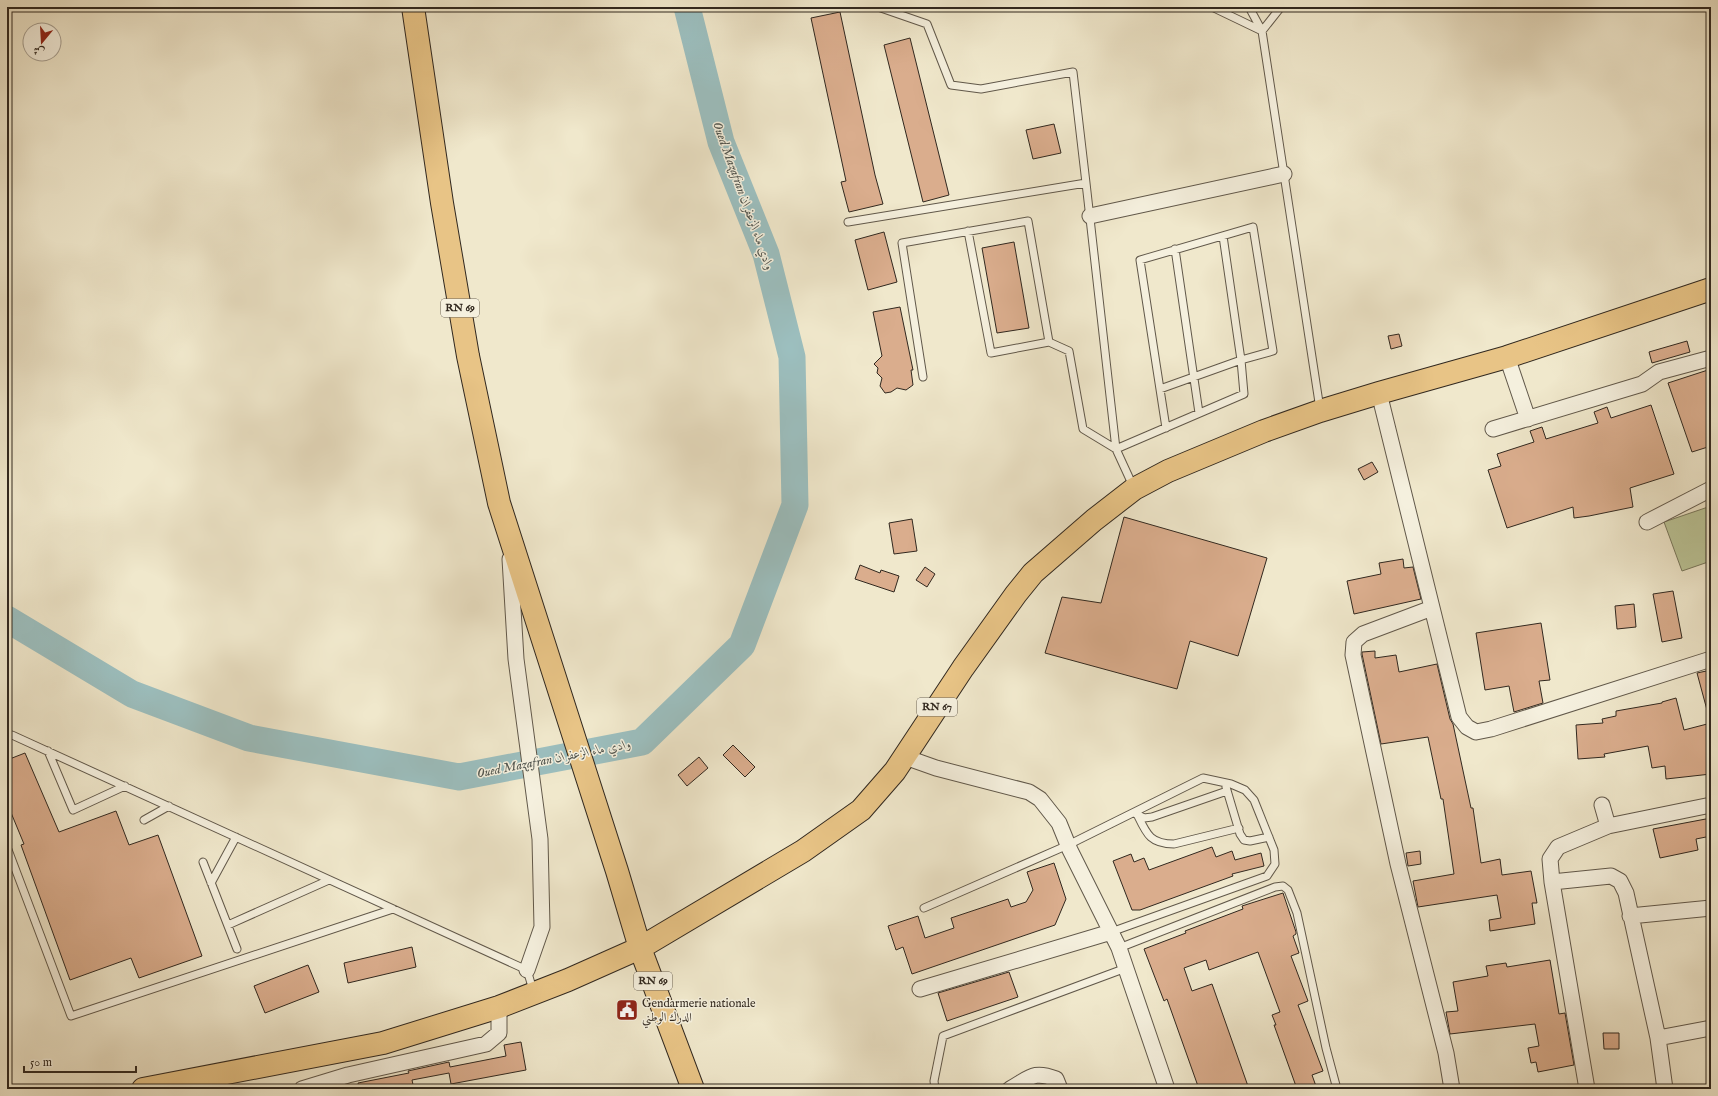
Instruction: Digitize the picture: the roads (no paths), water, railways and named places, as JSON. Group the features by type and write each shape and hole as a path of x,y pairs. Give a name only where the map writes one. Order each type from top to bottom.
{"main road":[{"name":"RN 69","path":"413,7 442,202 468,356 499,503 617,871 640,948 693,1089"},
{"name":"RN 67","path":"143,1089 383,1043 499,1007 562,982 640,948 803,851 861,810 895,772 963,668 1016,594 1033,573 1094,520 1134,489 1168,471 1264,431 1320,411 1507,357 1711,289"}],"street":[{"path":"1090,216 1284,174"},
{"path":"1507,357 1528,419"},
{"path":"1493,429 1642,384 1659,372 1711,358"},
{"path":"1379,393 1459,717 1467,726 1476,732 1491,729 1711,659"},
{"path":"1647,522 1711,489"},
{"path":"509,534 516,659 540,839 542,927 528,970"},
{"path":"1432,608 1362,634 1354,642 1352,655 1398,864 1446,1053 1452,1089"},
{"path":"905,757 936,768 1029,792 1040,799 1049,808 1059,823 1068,845 1119,948 1167,1089"},
{"path":"1602,805 1608,826"},
{"path":"1587,1089 1552,882 1550,859 1558,846 1608,826 1711,806"},
{"path":"1552,882 1610,876 1620,881 1626,892 1630,916 1658,1038 1665,1089"},
{"path":"1630,916 1711,908"},
{"path":"920,989 1111,932"},
{"path":"302,1089 334,1084 348,1075 486,1044 499,1033 499,1007"},
{"path":"1658,1038 1711,1028"},
{"path":"1010,1089 1036,1074 1044,1074 1056,1079 1060,1089"}],"lane":[{"path":"878,7 927,24 950,85 981,89 1073,72 1116,449 1134,489"},
{"path":"1212,7 1262,30"},
{"path":"1249,7 1262,30 1320,411"},
{"path":"1262,30 1282,7"},
{"path":"848,222 1086,183"},
{"path":"923,377 902,243 1028,221 1048,342"},
{"path":"1160,389 1241,360 1273,351 1253,227 1140,260 1166,428"},
{"path":"968,232 991,353 1048,342 1069,351 1083,429 1116,449"},
{"path":"1116,449 1244,394 1241,360 1223,236"},
{"path":"1175,250 1199,413"},
{"path":"7,736 12,735 48,751 528,970 534,992"},
{"path":"48,751 73,810 125,786"},
{"path":"924,908 1136,814 1202,778 1225,783 1245,790 1254,800 1274,850 1275,864 1267,876 1111,932"},
{"path":"1225,783 1238,828 1244,840 1250,841 1269,837"},
{"path":"1136,814 1144,818 1152,816 1227,791"},
{"path":"144,820 169,806"},
{"path":"1136,814 1147,834 1153,840 1164,844 1174,844 1238,828"},
{"path":"211,883 236,837"},
{"path":"7,846 71,1016 393,909"},
{"path":"203,862 237,949"},
{"path":"228,925 329,880"},
{"path":"1119,948 1275,887 1283,886 1288,890 1297,913 1326,1048 1337,1089"},
{"path":"935,1089 934,1081 943,1036 1126,968"}],"waterway":[{"name":"Oued Mazafran وادي ماء الزعفران","path":"7,619 132,694 249,738 459,777 642,742 742,645 795,505 792,357 766,254 721,142 687,7"}],"place":[{"name":"Gendarmerie nationale الدرك الوطني","path":"627,1010"}]}
